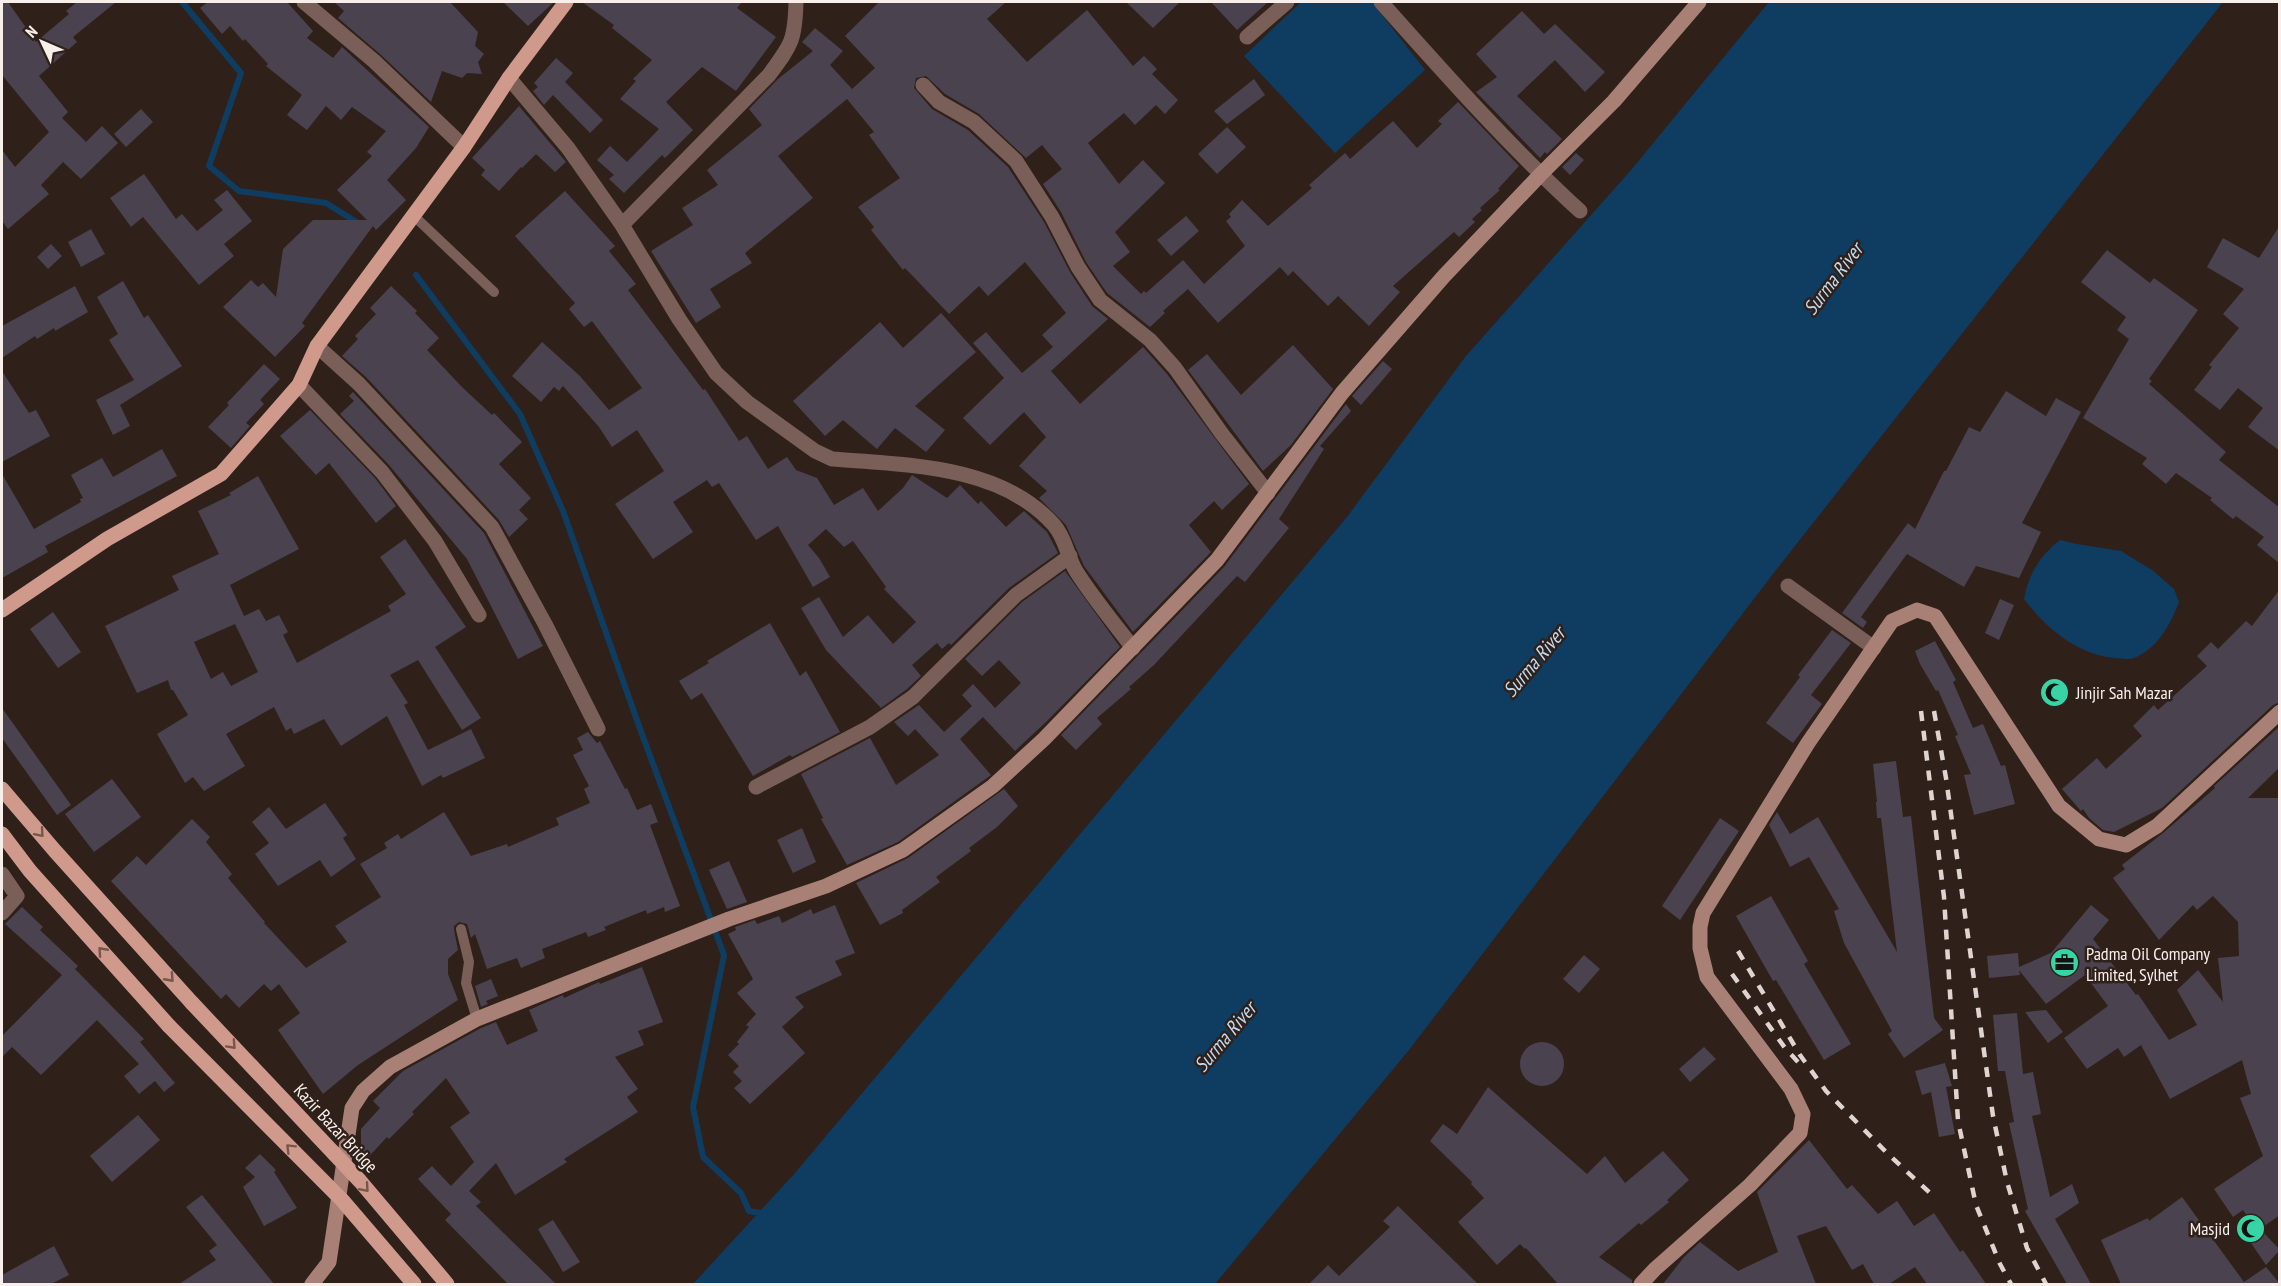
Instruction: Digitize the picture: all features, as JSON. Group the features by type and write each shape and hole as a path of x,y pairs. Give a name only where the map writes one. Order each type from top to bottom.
{"main road":[{"path":"2,610 107,539 221,474 299,385 317,346 464,147 509,78 566,2"},
{"name":"Kazir Bazar Bridge","path":"2,789 192,1003 360,1181 447,1284"},
{"path":"2,834 30,871 169,1026 342,1200 414,1284"}],"street":[{"path":"304,2 374,61 464,147"},
{"path":"622,225 769,75 787,51 795,33 796,2"},
{"path":"1247,37 1287,2"},
{"path":"1381,2 1540,175 1580,212"},
{"path":"312,1284 329,1262 352,1108 363,1091 390,1067 477,1018 729,919 826,886 903,850 993,786 1044,739 1217,560 1342,393 1444,276 1614,101 1699,2"},
{"path":"509,78 568,148 622,225 679,319 716,373 747,402 815,452 832,459 944,470 1003,487 1032,504 1055,526 1065,541 1076,571 1133,648"},
{"path":"923,85 939,102 974,122 1016,161 1052,217 1078,267 1100,300 1150,340 1176,369 1268,493"},
{"path":"317,346 359,384 492,527 545,624 598,729"},
{"path":"299,385 382,472 435,541 479,615"},
{"path":"756,787 870,727 913,697 1016,595 1070,556"},
{"path":"1788,586 1874,648"},
{"path":"1641,1284 1750,1185 1800,1133 1803,1114 1791,1089 1707,978 1700,948 1700,927 1707,907 1808,744 1892,621 1917,610 1935,616 2059,806 2099,839 2126,845 2157,826 2280,712"},
{"path":"2,874 17,896 2,913"}],"lane":[{"path":"413,215 494,292"},
{"path":"461,929 469,962 466,982 477,1018"}],"water":[{"path":"1301,2 1372,2 1425,70 1335,153 1244,56"},
{"name":"Surma River","path":"1769,2 2223,2 1776,570 1409,1050 1215,1284 693,1284 795,1173 1347,517 1466,356 1632,169"},
{"path":"2060,540 2121,551 2152,570 2174,589 2179,602 2162,635 2150,648 2129,659 2101,656 2064,638 2033,610 2024,599 2032,573 2041,559"}],"building":[{"path":"2,2 8,2 36,42 69,14 66,11 77,2 116,2 73,37 77,42 39,76 68,112 62,118 86,142 102,126 118,143 81,179 63,162 41,185 49,194 8,229 2,221 2,150 15,167 49,132 2,75"},
{"path":"208,2 287,2 313,31 307,38 333,58 342,47 429,127 416,148 387,180 406,200 376,230 373,226 302,323 305,326 275,357 223,307 251,280 258,287 263,283 276,297 283,249 313,220 367,220 337,190 372,156 367,152 386,131 352,107 341,120 326,106 307,130 287,115 302,95 266,66 268,64 230,26 222,34 200,8"},
{"path":"334,2 450,2 478,32 475,46 484,54 478,62 482,74 467,73 462,78 442,71 431,102 338,18 344,11"},
{"path":"503,2 554,2 528,26"},
{"path":"582,2 742,2 737,8 776,37 736,91 702,67 666,102 693,130 665,158 662,155 624,193 609,179 614,175 597,160 610,146 627,162 659,129 620,99 636,81 633,79 652,60 612,28 614,25"},
{"path":"879,2 1006,2 987,19 1027,62 1087,10 1133,66 1144,56 1157,69 1152,74 1178,100 1165,114 1156,105 1135,125 1124,113 1088,143 1119,184 1143,160 1165,183 1115,232 1130,252 1113,266 1141,294 1144,291 1146,293 1183,260 1204,284 1245,246 1226,221 1231,217 1229,214 1242,200 1268,226 1312,188 1309,185 1345,153 1350,159 1393,121 1417,148 1442,124 1438,121 1458,102 1519,166 1498,189 1500,190 1480,208 1482,210 1472,219 1475,222 1459,237 1454,232 1393,286 1400,292 1369,326 1338,296 1328,306 1293,271 1288,276 1280,267 1218,323 1188,289 1163,311 1165,313 1150,327 1107,293 1086,262 1061,212 1043,184 1062,169 1042,145 1026,158 979,114 945,94 926,76 916,78 914,88 932,109 968,130 1008,167 1044,222 1070,272 1092,306 1108,319 1051,371 1080,404 1143,347 1167,374 1249,484 1222,510 1214,501 1189,525 1211,552 1133,632 1084,566 1066,525 1039,498 1047,491 1019,466 1046,437 1024,412 990,445 963,418 1004,378 973,343 986,332 1022,373 1053,347 1042,335 1066,313 1025,262 988,296 979,286 949,314 905,268 903,270 871,230 874,227 858,207 900,178 869,135 874,132 847,99 778,156 813,198 745,253 752,263 710,289 721,307 696,323 651,251 693,225 682,208 718,185 707,170 762,125 749,109 778,79 813,51 802,42 815,28 843,51 830,65 852,89 875,68 845,36"},
{"path":"1126,2 1180,2 1153,28"},
{"path":"1211,2 1268,2 1237,30"},
{"path":"1522,11 1544,34 1555,24 1605,72 1585,92 1555,60 1517,96 1562,139 1540,158 1476,92 1497,77 1476,54"},
{"path":"556,58 573,73 565,82 603,120 590,133 553,95 544,105 533,91 538,87 534,83"},
{"path":"1254,79 1265,95 1227,124 1214,111"},
{"path":"519,106 566,162 555,172 536,154 499,191 481,175 485,170 472,158"},
{"path":"141,109 153,122 126,147 114,134"},
{"path":"1227,127 1246,147 1217,174 1198,154"},
{"path":"1576,153 1584,160 1570,175 1562,167"},
{"path":"144,174 176,219 182,214 197,231 223,210 214,200 227,190 252,221 224,244 234,256 199,285 143,217 131,227 110,198"},
{"path":"565,191 615,246 609,251 636,284 628,290 703,390 705,389 739,441 747,436 768,469 787,457 796,470 817,478 834,505 863,488 878,511 903,488 912,475 947,498 960,485 978,504 981,501 1006,527 1024,511 1047,532 1058,553 1009,588 951,645 949,643 942,649 937,643 912,665 921,676 881,708 826,650 801,608 819,597 843,637 868,615 893,644 916,622 884,589 886,587 853,541 844,547 826,529 808,545 830,577 813,587 778,526 756,540 719,483 712,487 707,480 673,502 693,532 653,559 615,504 664,471 637,430 612,447 599,427 563,386 559,391 554,387 541,402 512,376 542,342 580,376 609,410 642,388 592,321 584,327 569,309 575,303 515,236"},
{"path":"1186,216 1199,231 1171,256 1157,240"},
{"path":"2280,225 2280,451 2248,427 2263,408 2238,388 2220,410 2194,390 2212,367 2209,365 2239,328 2223,314 2244,289 2207,267 2223,238 2259,258"},
{"path":"91,229 105,254 81,267 68,242"},
{"path":"51,244 62,256 48,269 37,257"},
{"path":"2107,250 2150,283 2154,278 2198,310 2149,379 2152,381 2149,384 2226,452 2219,460 2280,508 2280,564 2257,545 2264,537 2236,516 2233,519 2210,500 2212,498 2176,473 2166,484 2142,464 2147,458 2083,418 2129,339 2117,330 2126,317 2081,282"},
{"path":"123,281 144,318 148,315 182,366 120,405 130,426 113,435 96,400 134,380 109,340 118,334 97,297"},
{"path":"75,286 88,312 55,331 54,328 37,339 35,336 2,358 2,326"},
{"path":"391,286 417,311 415,313 439,338 427,350 462,387 492,415 494,413 522,442 499,464 531,498 519,510 528,519 509,537 499,520 366,377 342,356 358,339 355,336 376,314 370,308"},
{"path":"941,313 976,352 915,406 945,430 926,452 895,428 877,449 843,420 825,436 793,401 880,322 903,348"},
{"path":"1293,345 1333,389 1291,445 1263,471 1188,370 1207,354 1241,395"},
{"path":"1383,361 1392,369 1361,405 1352,396"},
{"path":"264,364 280,379 260,400 264,404 246,423 250,426 231,448 208,427"},
{"path":"2,371 29,413 36,410 50,436 2,462"},
{"path":"2006,391 2046,416 2056,398 2081,412 2022,523 2041,532 2019,578 1976,566 1964,587 1907,554 1861,617 1867,622 1863,628 1842,613 1908,523 1915,529 1969,427 1980,432"},
{"path":"353,392 484,533 543,646 518,659 467,559 389,465 340,414 354,401 349,396"},
{"path":"1346,404 1351,411 1320,446 1324,449 1279,519 1289,528 1245,582 1237,576 1154,665 1129,687 1131,689 1097,718 1102,724 1076,750 1061,735 1224,567"},
{"path":"310,410 375,478 396,506 376,523 329,463 316,475 280,436"},
{"path":"162,449 177,476 45,546 48,552 2,578 2,474 34,529 81,502 80,499 83,498 71,475 102,458 113,477"},
{"path":"258,476 299,549 230,585 244,616 259,609 266,621 279,615 288,632 283,635 297,663 391,611 388,606 406,594 380,557 405,539 466,627 435,647 481,718 462,730 418,660 390,675 408,703 404,705 428,750 471,729 485,758 443,778 441,775 422,786 387,716 341,746 324,719 294,734 291,728 286,731 274,707 226,734 245,766 204,791 193,777 185,783 157,734 188,715 171,690 168,680 137,693 105,626 179,590 172,576 219,554 198,511 231,495 229,493","holes":["235,624 258,672 231,686 223,672 211,679 194,642"]},
{"path":"1065,571 1120,647 1015,751 983,717 960,739 991,775 898,842 847,865 821,819 823,818 801,774 870,738 896,785 939,755 915,729 908,736 894,722 919,705 944,732 972,706 962,695 973,684 995,708 1021,683 999,660 982,676 965,659 1022,602"},
{"path":"2280,589 2280,702 2273,705 2162,808 2114,832 2103,830 2089,818 2083,809 2081,811 2062,789 2097,758 2106,769 2142,736 2133,726 2154,705 2158,710 2207,666 2197,656 2211,642 2218,649 2246,621 2252,626"},
{"path":"2000,599 2014,605 1999,640 1985,633"},
{"path":"53,612 81,652 58,668 30,629"},
{"path":"770,623 800,676 806,671 840,732 792,757 790,755 753,776 702,693 691,700 679,681 709,663 707,661"},
{"path":"1832,630 1851,643 1811,695 1822,704 1793,743 1766,723"},
{"path":"1935,641 1956,680 1953,682 1973,728 1983,724 2001,766 2005,765 2015,804 1974,815 1964,775 1971,774 1955,736 1958,735 1938,690 1936,691 1920,664 1915,651"},
{"path":"2,708 71,805 57,815 2,738"},
{"path":"2280,726 2280,767 2248,798 2280,798 2280,1215 2257,1231 2243,1210 2233,1217 2214,1189 2263,1156 2240,1098 2251,1094 2242,1060 2170,1099 2141,1045 2124,1057 2118,1048 2087,1069 2064,1038 2108,1006 2085,975 2046,1004 2019,970 2020,975 1989,978 1987,956 2018,953 2019,967 2051,953 2091,905 2109,920 2093,939 2136,995 2138,994 2169,1040 2197,1025 2177,990 2198,970 2223,1002 2218,958 2239,956 2238,922 2213,896 2197,910 2193,905 2159,940 2113,878 2125,869 2122,865 2215,788 2214,786"},
{"path":"588,732 597,743 600,741 637,810 651,804 658,822 650,825 680,906 665,912 664,907 647,914 646,910 604,927 606,930 588,937 586,932 542,949 545,958 521,968 517,958 487,969 475,934 471,938 467,924 459,922 454,926 458,950 448,959 448,974 458,1000 358,1065 323,1094 278,1030 300,1013 279,984 271,991 264,984 239,1008 226,994 221,999 111,881 137,856 146,865 192,819 210,837 206,842 232,874 228,878 264,923 306,968 347,942 335,926 381,897 360,864 387,848 384,843 398,834 401,839 444,812 471,856 507,844 508,847 559,825 556,818 590,803 584,789 589,786 573,755 583,750 577,738"},
{"path":"1896,761 1903,817 1911,816 1934,1018 1943,1030 1904,1058 1888,1034 1892,1031 1844,943 1834,911 1839,909 1809,857 1790,867 1769,825 1777,812 1790,834 1818,817 1897,952 1881,818 1877,818 1873,764"},
{"path":"112,779 141,817 94,852 65,814"},
{"path":"1004,789 1018,806 997,827 969,848 971,851 936,877 940,882 902,910 903,913 880,925 856,883 908,858"},
{"path":"325,803 347,835 343,838 356,859 331,877 320,860 278,886 255,854 269,843 252,822 269,807 286,829"},
{"path":"1720,818 1739,831 1680,920 1662,906"},
{"path":"802,828 816,862 793,873 777,840"},
{"path":"729,861 747,902 727,909 709,870"},
{"path":"1771,896 1808,961 1804,964 1851,1044 1824,1060 1776,980 1773,981 1736,916"},
{"path":"835,905 855,953 835,961 842,975 795,997 804,1007 782,1027 805,1053 750,1104 734,1088 742,1081 733,1072 739,1066 728,1055 739,1044 737,1042 749,1027 746,1025 756,1014 737,993 753,979 728,934 736,930 735,927 755,920 757,924 779,916 782,923 811,909 813,914"},
{"path":"22,907 43,927 40,930 78,966 75,969 144,1039 140,1042 175,1083 164,1092 155,1081 139,1094 124,1076 139,1064 97,1020 41,1075 12,1047 2,1057 2,1036 62,975 5,924"},
{"path":"1584,955 1600,969 1579,993 1563,979"},
{"path":"642,967 663,1022 638,1031 644,1045 615,1057 638,1089 627,1097 638,1112 564,1159 567,1162 515,1195 496,1163 469,1191 481,1202 476,1206 556,1284 508,1284 445,1220 451,1214 418,1179 432,1166 451,1186 474,1162 450,1127 470,1113 446,1078 412,1112 414,1114 389,1139 387,1137 361,1165 361,1129 380,1108 373,1101 403,1071 496,1022 507,1045 538,1031 529,1010 563,995 564,998 599,982 600,984"},
{"path":"491,979 498,996 486,1001 488,1004 481,1007 475,986"},
{"path":"2046,1010 2063,1032 2048,1043 2025,1012"},
{"path":"2017,1013 2023,1074 2033,1072 2041,1114 2032,1116 2050,1197 2072,1184 2079,1203 2055,1219 2091,1284 2067,1284 2025,1211 2028,1209 2009,1123 2014,1122 2005,1071 1998,1071 1993,1015"},
{"path":"1542,1042 1557,1049 1564,1064 1557,1079 1542,1086 1527,1079 1520,1064 1527,1049"},
{"path":"1704,1047 1716,1059 1690,1082 1679,1069"},
{"path":"1945,1063 1952,1086 1946,1087 1955,1134 1939,1137 1931,1092 1922,1095 1915,1071"},
{"path":"1488,1087 1587,1174 1605,1156 1625,1183 1663,1151 1689,1180 1667,1200 1669,1202 1641,1225 1639,1223 1599,1257 1632,1280 1632,1284 1558,1284 1520,1244 1497,1265 1458,1222 1484,1198 1471,1184 1472,1182 1430,1141 1443,1124 1457,1134"},
{"path":"138,1115 160,1140 112,1182 90,1156"},
{"path":"1809,1140 1847,1189 1852,1185 1878,1214 1897,1201 1914,1226 1934,1213 1960,1252 1963,1250 1986,1284 1927,1284 1915,1267 1889,1284 1874,1284 1863,1264 1852,1270 1826,1226 1797,1236 1816,1284 1663,1284 1684,1257 1700,1242 1738,1271 1778,1252 1757,1192"},
{"path":"260,1154 276,1170 274,1172 297,1208 264,1226 243,1187 255,1177 245,1168"},
{"path":"202,1195 274,1284 179,1284 216,1260 209,1251 217,1245 186,1207"},
{"path":"2182,1197 2244,1282 2266,1267 2280,1284 2121,1284 2101,1240 2148,1218 2149,1221"},
{"path":"1398,1206 1478,1284 1309,1284 1328,1265 1339,1276 1390,1227 1383,1221"},
{"path":"553,1220 580,1262 563,1272 538,1229"},
{"path":"2263,1232 2280,1250 2266,1265 2251,1243"},
{"path":"54,1246 69,1275 51,1284 2,1284 2,1275"}],"waterway":[{"path":"182,2 241,73 209,166 239,191 326,203 358,223"},
{"path":"416,275 520,414 563,511 639,726 724,955 693,1107 703,1157 741,1193 749,1211 765,1214"}],"railway":[{"path":"1921,711 1944,897 1958,1121 1976,1205 2000,1264 2011,1284"},
{"path":"1934,711 1946,778 1993,1116 2007,1182 2027,1248 2046,1284"},
{"path":"1738,951 1800,1055 1826,1091 1930,1193"},
{"path":"1732,974 1785,1048 1798,1062"}],"place":[{"name":"Jinjir Sah Mazar","path":"2055,692"},
{"name":"Padma Oil Company Limited, Sylhet","path":"2065,963"},
{"name":"Masjid","path":"2251,1228"}]}
